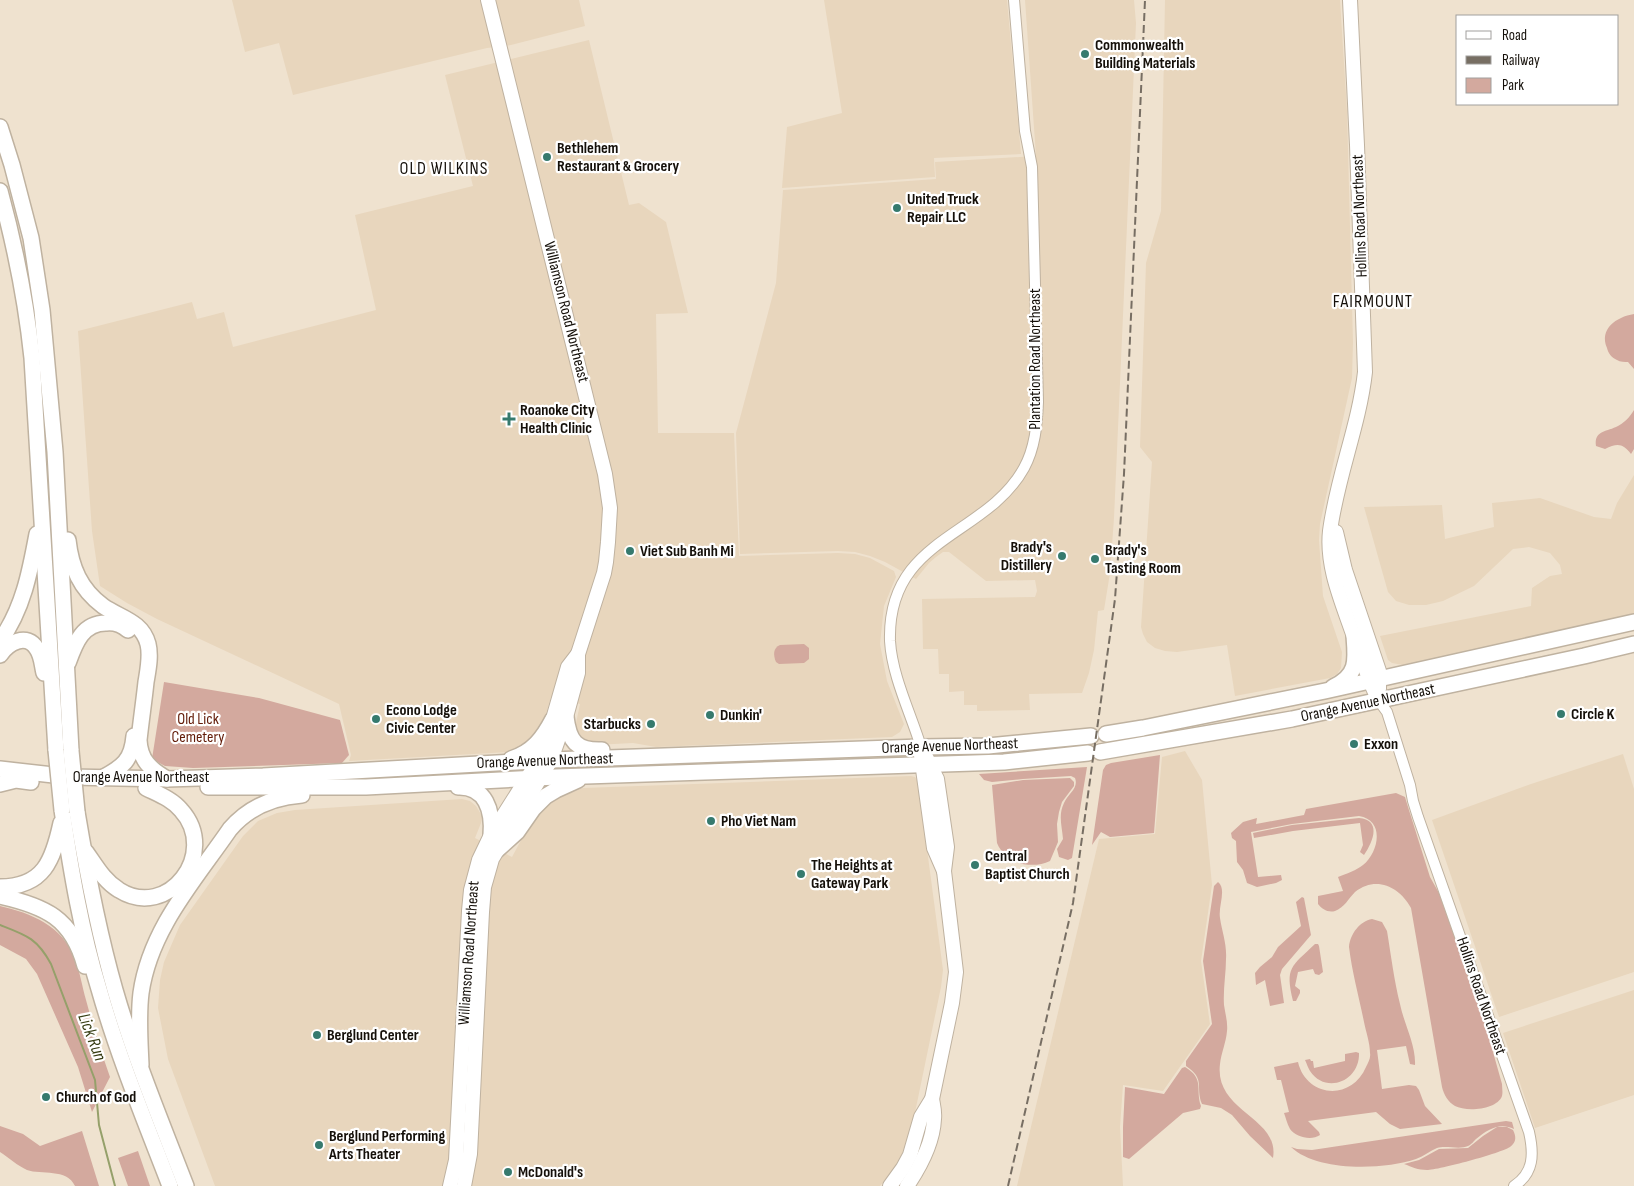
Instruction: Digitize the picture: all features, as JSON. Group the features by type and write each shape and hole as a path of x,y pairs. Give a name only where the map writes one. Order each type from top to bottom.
{"highway":[{"path":"0,127 21,198 38,278 46,343 56,470 66,669 64,751 67,812 81,915 98,988 160,1140 170,1186"},
{"path":"0,190 13,240 26,312 34,396 52,692 64,751"},
{"path":"56,470 70,553 81,583 104,606 139,627 148,642 149,659 139,740 140,748 144,760 149,766 167,779"},
{"path":"0,642 10,626 25,591 41,508"},
{"name":"Orange Avenue Northeast","path":"0,784 16,780 82,786 146,788 358,787 422,783 657,756 988,746 1098,735 1143,728 1325,691 1634,622"},
{"path":"66,669 80,636 90,626 97,623 120,625 132,634 140,646 142,664 133,748 128,760 123,765 101,778"},
{"path":"1325,691 1340,684 1352,672 1355,659 1354,636"},
{"path":"0,655 4,648 14,642 24,640 35,646 40,655 46,679 52,692"},
{"name":"Orange Avenue Northeast","path":"0,769 71,778 167,779 263,776 502,762 540,770 592,776 1012,762 1094,752 1292,719 1634,644"},
{"path":"502,762 531,750 560,718 574,742 584,750 631,750 657,756"},
{"path":"230,829 252,809 276,799 346,792 358,787 366,780 540,770"},
{"path":"497,850 517,832 533,808 546,796 570,783 592,776"},
{"path":"422,783 450,787 466,786 477,791 485,798 488,805 492,825 491,835"},
{"path":"145,1100 139,1025 141,994 147,963 153,947 171,915 230,829 253,787"},
{"path":"67,812 83,847 107,880 127,894 143,897 158,895 167,892 180,881 190,867 195,851 195,842 190,824 176,805 146,788"},
{"path":"0,887 16,886 25,883 32,880 45,869 53,855 67,812"},
{"path":"83,847 105,953 125,1022 141,1065"},
{"path":"0,896 34,904 46,910 61,922 69,931 82,955 87,974 98,988"},
{"path":"160,1140 186,1186"}],"main road":[{"name":"Williamson Road Northeast","path":"464,1186 470,1154 483,897 488,871 497,850 540,770 578,672 578,654 605,567 610,528 608,492 597,439 488,0"},
{"name":"Hollins Road Northeast","path":"1350,0 1358,154 1365,372 1361,399 1330,532 1333,570 1354,636 1374,680 1379,701"},
{"name":"Hollins Road Northeast","path":"1333,519 1342,559 1379,671 1374,680"},
{"path":"907,1186 920,1164 929,1141 934,1118 932,1099 952,1003 956,972 944,872 948,847 937,778 926,764 921,747"},
{"name":"Williamson Road Northeast","path":"450,1186 456,1160 471,890 479,860 491,835 540,770"},
{"path":"0,778 16,780"},
{"path":"890,1186 910,1155 921,1117 932,1099"}],"street":[{"name":"Plantation Road Northeast","path":"921,747 892,657 891,630 896,601 905,580 924,555 986,509 1010,488 1024,468 1030,454 1037,425 1032,167 1025,131 1014,0"},
{"name":"Hollins Road Northeast","path":"1379,701 1387,712 1410,785 1413,801 1530,1132 1532,1162 1525,1176 1514,1186"}],"shaded area":[{"path":"232,0 579,0 585,26 293,95 279,43 245,52"},
{"path":"824,0 1007,0 1021,154 934,158 935,177 782,188 787,127 842,113"},
{"path":"1025,0 1134,0 1136,23 1114,518 1110,573 1104,610 1098,611 1094,650 1082,693 1029,694 1030,710 977,711 977,705 964,705 964,691 949,692 949,674 939,674 938,649 923,649 922,599 1035,597 1037,591 1035,580 986,581 949,552 943,552 936,557 916,579 885,562 855,552 740,554 736,433 776,283 783,190 936,179 935,162 1036,156"},
{"path":"1165,0 1340,0 1347,111 1353,342 1352,378 1320,524 1319,540 1323,596 1342,652 1341,668 1337,674 1330,678 1235,696 1227,645 1177,652 1165,651 1155,648 1147,642 1141,627 1152,462 1140,447 1146,263 1161,211"},
{"path":"589,40 629,205 639,203 666,222 688,313 656,314 658,433 734,433 739,556 855,554 870,558 894,571 896,577 884,606 880,644 887,681 904,724 900,732 892,737 656,747 633,743 595,745 583,741 576,729 580,704 551,697 543,724 525,746 509,752 349,761 351,755 339,704 157,619 100,586 92,531 78,331 192,302 197,319 224,312 233,347 376,310 355,215 473,186 445,75"},
{"path":"1634,475 1634,615 1403,665 1392,663 1388,660 1380,636 1531,606 1532,588 1550,576 1562,574 1560,565 1550,553 1529,547 1513,549 1474,586 1443,601 1426,605 1409,605 1396,601 1388,592 1364,507 1442,505 1445,539 1494,527 1492,503 1540,498 1594,517 1611,519 1617,503"},
{"path":"1185,751 1202,780 1212,885 1201,961 1210,1024 1163,1091 1123,1085 1120,1127 1123,1186 1017,1186 1099,839 1155,834 1162,757"},
{"path":"1623,754 1634,789 1634,972 1499,1017 1432,820 1531,784"},
{"path":"915,777 918,781 943,970 912,1127 905,1148 894,1169 880,1186 215,1186 168,1059 158,1008 160,980 164,962 180,925 243,836 258,821 277,813 295,810 462,799 470,801 476,806 482,816 475,838 512,857 532,820 546,806 562,796 583,788"},
{"path":"1634,990 1634,1095 1535,1128 1503,1033"}],"green space":[{"path":"1634,314 1634,369 1628,362 1612,357 1608,352 1605,335 1615,321"},
{"path":"1634,410 1634,449 1631,454 1620,445 1605,449 1596,446 1597,437 1601,433 1622,424"},
{"path":"804,644 809,648 809,659 804,663 779,664 776,662 774,652 778,646"},
{"name":"Old Lick Cemetery","path":"164,682 259,698 340,720 349,755 342,763 193,768 165,766 152,759"},
{"path":"1160,755 1154,833 1110,837 1101,832 1092,845 1103,770 1106,765"},
{"path":"1087,767 1072,858 1068,860 1059,857 1057,849 1063,839 1062,807 1076,785 1075,778 1071,776 992,782 984,780 979,774"},
{"path":"1070,778 1074,782 1074,786 1062,802 1057,824 1058,842 1050,861 1043,864 1027,865 1006,856 997,843 992,785 1023,780"},
{"path":"1396,793 1405,797 1430,877 1439,893 1484,1020 1502,1084 1502,1096 1499,1101 1488,1107 1460,1108 1450,1102 1444,1093 1411,908 1401,894 1387,886 1371,884 1355,892 1341,908 1335,911 1325,910 1318,904 1318,896 1343,891 1338,877 1358,869 1373,852 1377,837 1373,824 1359,816 1292,824 1251,832 1258,877 1281,875 1282,880 1276,883 1257,887 1247,883 1243,870 1237,862 1236,841 1232,838 1231,833 1243,822 1257,818 1256,824 1304,815 1306,809"},
{"path":"1359,818 1371,823 1374,832 1364,855 1360,852 1363,845 1360,823 1254,838 1253,833 1292,825"},
{"path":"1218,882 1222,889 1220,918 1226,954 1224,1005 1227,1028 1220,1064 1221,1080 1227,1093 1236,1104 1267,1133 1272,1144 1273,1158 1232,1115 1221,1108 1202,1104 1198,1079 1186,1066 1186,1061 1212,1024 1203,961 1214,886"},
{"path":"1302,897 1304,898 1311,935 1282,969 1280,975 1284,1003 1270,1006 1265,980 1256,985 1255,973 1272,957 1278,947 1301,926 1296,902"},
{"path":"0,906 34,917 45,923 63,938 75,959 91,1019 110,1077 92,1112 78,1067 37,974 26,959 0,945"},
{"path":"1372,919 1382,922 1387,931 1398,995 1415,1057 1415,1065 1410,1064 1406,1046 1377,1050 1382,1089 1409,1085 1416,1086 1425,1106 1442,1124 1400,1129 1390,1124 1376,1112 1308,1121 1320,1135 1312,1138 1300,1136 1290,1129 1287,1123 1284,1113 1289,1112 1281,1080 1277,1080 1274,1067 1298,1062 1303,1074 1310,1082 1319,1088 1329,1091 1340,1090 1350,1086 1359,1078 1369,1060 1370,1049 1349,947 1351,937 1356,929 1363,922"},
{"path":"1315,944 1319,946 1323,972 1319,975 1315,974 1313,969 1298,972 1295,986 1300,990 1300,993 1296,1001 1293,1001 1290,981 1292,968"},
{"path":"1359,1053 1358,1063 1354,1071 1341,1082 1325,1082 1317,1078 1310,1071 1305,1060 1310,1059 1313,1061 1314,1068 1345,1061 1345,1054"},
{"path":"1185,1067 1191,1071 1197,1080 1200,1109 1183,1113 1129,1159 1123,1157 1125,1087 1164,1094 1182,1068"},
{"path":"1506,1121 1512,1122 1514,1129 1499,1126 1485,1132 1468,1146 1461,1148 1437,1148 1416,1159 1386,1165 1369,1167 1333,1165 1302,1155 1291,1147 1312,1150"},
{"path":"0,1126 23,1134 40,1146 82,1131 99,1186 75,1186 71,1180 60,1174 27,1170 20,1166 0,1152"},
{"path":"1497,1127 1507,1127 1513,1130 1515,1134 1514,1143 1504,1150 1427,1170 1404,1164 1419,1160 1439,1149 1468,1148"},
{"path":"138,1151 150,1186 128,1186 118,1158"}],"waterway":[{"name":"Lick Run","path":"0,925 30,938 41,948 51,964 95,1080 99,1125 115,1186"}],"railway":[{"path":"1008,1186 1073,903 1115,599 1124,474 1145,0"}],"place":[{"name":"Commonwealth Building Materials","path":"1085,54"},
{"name":"Bethlehem Restaurant & Grocery","path":"547,157"},
{"name":"United Truck Repair LLC","path":"897,208"},
{"name":"Roanoke City Health Clinic","path":"509,419"},
{"name":"Viet Sub Banh Mi","path":"630,551"},
{"name":"Brady's Distillery","path":"1062,556"},
{"name":"Brady's Tasting Room","path":"1095,559"},
{"name":"Circle K","path":"1561,714"},
{"name":"Dunkin'","path":"710,715"},
{"name":"Econo Lodge Civic Center","path":"376,719"},
{"name":"Starbucks","path":"651,724"},
{"name":"Exxon","path":"1354,744"},
{"name":"Pho Viet Nam","path":"711,821"},
{"name":"Central Baptist Church","path":"975,865"},
{"name":"The Heights at Gateway Park","path":"801,874"},
{"name":"Berglund Center","path":"317,1035"},
{"name":"Church of God","path":"46,1097"},
{"name":"Berglund Performing Arts Theater","path":"319,1145"},
{"name":"McDonald's","path":"508,1172"}],"district":[{"name":"OLD WILKINS","path":"444,168"},
{"name":"FAIRMOUNT","path":"1373,301"}]}
